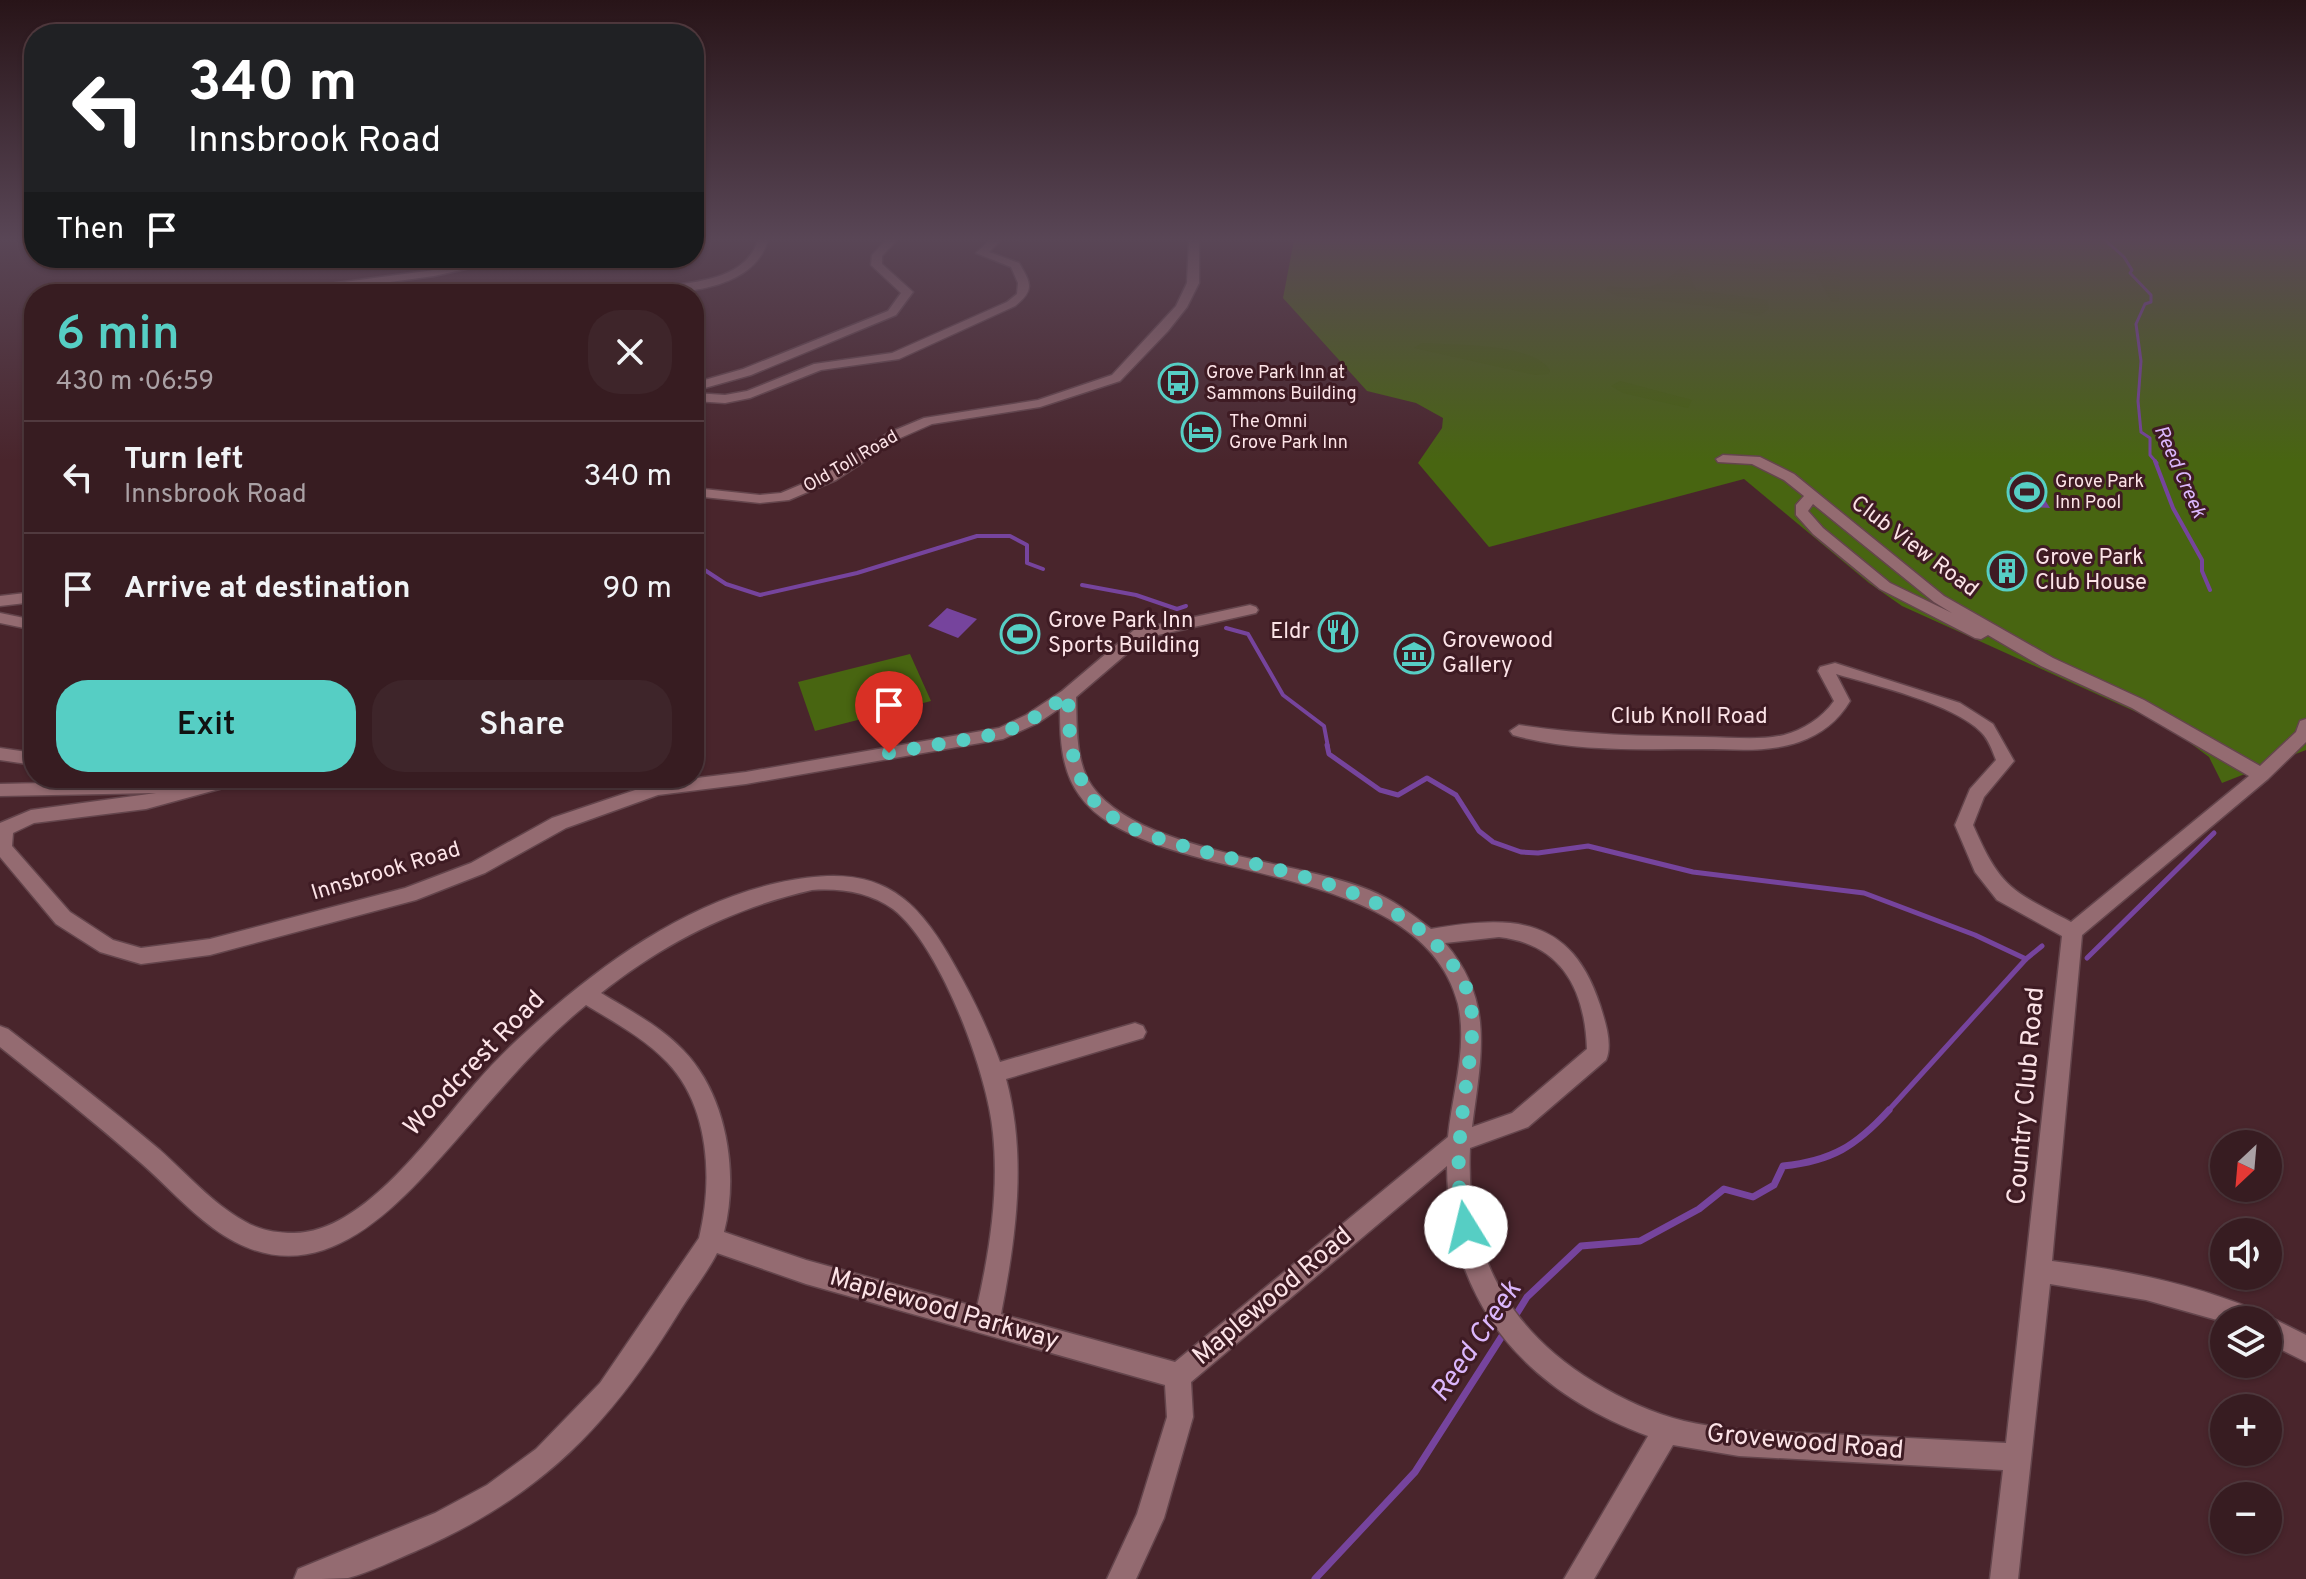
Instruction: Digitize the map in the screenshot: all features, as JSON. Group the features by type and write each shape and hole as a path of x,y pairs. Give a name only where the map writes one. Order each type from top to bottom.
{"street":[{"path":"704,384 747,372 890,314"},
{"path":"704,398 725,399 750,394 818,367 895,356 989,314"},
{"name":"Old Toll Road","path":"704,493 760,499 784,497 831,477 893,436 929,421 1001,411 1099,385 1125,372 1175,314"},
{"name":"Club View Road","path":"1723,459 1755,460 1789,477 1939,599 2032,653 2138,704 2262,775"},
{"name":"Club View Road","path":"1812,497 1803,505 1801,512 1804,518 1885,586 1962,627 2032,653"},
{"path":"0,601 24,598"},
{"name":"Innsbrook Road","path":"704,783 1003,733 1032,719 1068,695 1140,634 1250,610"},
{"path":"0,618 24,623"},
{"name":"Club Knoll Road","path":"1519,731 1559,738 1641,743 1772,743 1811,731 1835,715 1842,701 1826,671 1835,668 1937,701 1982,722 1998,741 2005,761 1976,794 1964,825 1982,867 2004,895 2072,932"},
{"name":"Grovewood Road","path":"1068,695 1071,756 1087,792 1129,827 1162,839 1355,892 1392,910 1450,960 1468,992 1472,1040 1459,1142 1460,1208 1479,1274 1499,1315 1522,1343 1588,1393 1667,1430 1742,1443 2017,1457"},
{"path":"2072,932 2262,775 2304,734 2306,725"},
{"path":"0,754 24,758"},
{"path":"0,790 30,788"},
{"name":"Innsbrook Road","path":"196,788 146,802 31,817 4,829 3,848 63,918 107,946 141,956 210,947 409,895 478,868 559,823 664,788"},
{"name":"Woodcrest Road","path":"0,1035 108,1120 233,1228 272,1244 312,1244 343,1234 379,1207 500,1071 544,1028 651,947 738,904 779,890 816,882 873,890 908,911 928,938 956,989 994,1073 1005,1135 1006,1205 987,1322"},
{"name":"Maplewood Road","path":"1121,1579 1150,1518 1180,1417 1178,1376 1459,1142 1520,1120 1598,1053 1598,1030 1578,970 1551,941 1515,929 1473,929 1427,938"},
{"name":"Country Club Road","path":"2004,1579 2039,1271 2072,932"},
{"path":"308,1579 419,1536 475,1507 521,1478 554,1450 601,1402 638,1355 711,1239 717,1161 711,1121 700,1088 681,1062 640,1029 585,994"},
{"path":"994,1073 1135,1032"},
{"name":"Maplewood Parkway","path":"711,1239 806,1272 1178,1376"},
{"path":"2039,1271 2139,1284 2219,1306"},
{"path":"2282,1336 2306,1349"},
{"path":"1578,1579 1667,1430"}],"green space":[{"path":"1297,314 2306,314 2306,750 2222,783 2209,757 2167,726 1902,606 1869,583 1744,479 1489,547 1418,463 1442,428 1443,418 1416,403 1367,391"},
{"path":"1422,343 1511,350 1541,362 1550,371 1535,375 1414,348"},
{"path":"1620,381 1692,400 1688,408 1623,393 1611,386"},
{"path":"910,654 931,701 815,731 798,682"}],"shaded area":[{"name":"Grove Park Inn Pool","path":"2010,477 2032,479 2050,508 2018,506"},
{"path":"947,608 977,619 958,638 928,626"}],"waterway":[{"name":"Reed Creek","path":"2141,314 2136,324 2141,361 2138,401 2141,432 2150,438 2150,455 2157,463"},
{"name":"Reed Creek","path":"2155,461 2173,508 2202,560 2202,571 2210,590"},
{"path":"704,570 726,584 760,595 857,573 977,536 1010,536 1027,545 1027,563 1043,569"},
{"path":"1082,585 1136,595 1177,609 1186,606"},
{"path":"1226,628 1248,634 1283,695 1324,726 1328,747"},
{"path":"1327,745 1329,754 1380,790 1398,795 1427,778 1456,795 1479,831 1493,842 1521,852 1538,853 1588,846 1693,872 1864,893 1975,935 2026,959"},
{"name":"Reed Creek","path":"2087,958 2214,833"},
{"name":"Reed Creek","path":"2026,959 2042,946"},
{"name":"Reed Creek","path":"1888,1111 2026,959"},
{"name":"Reed Creek","path":"1514,1318 1527,1297 1581,1246 1640,1241 1699,1209 1724,1189 1753,1197 1774,1185 1783,1166 1816,1160 1842,1150 1888,1111"},
{"name":"Reed Creek","path":"1315,1579 1415,1472 1504,1333"}],"place":[{"name":"Grove Park Inn at Sammons Building","path":"1178,383"},
{"name":"The Omni Grove Park Inn","path":"1201,432"},
{"name":"Grove Park Inn Pool","path":"2027,492"},
{"name":"Grove Park Club House","path":"2007,571"},
{"name":"Eldr","path":"1338,632"},
{"name":"Grove Park Inn Sports Building","path":"1020,634"},
{"name":"Grovewood Gallery","path":"1414,654"}],"route":[{"path":"889,753 1003,733 1032,719 1068,695 1071,756 1087,792 1129,827 1162,839 1355,892 1392,910 1427,938 1450,960 1468,992 1472,1040 1459,1142 1460,1208 1466,1227"}]}
